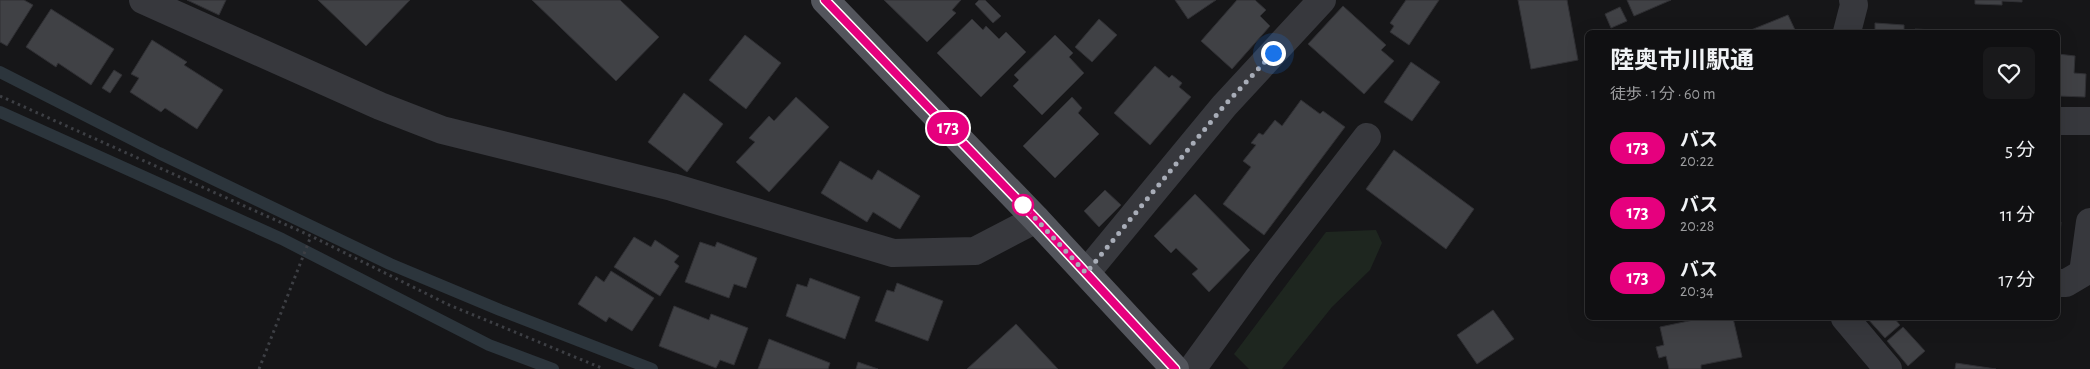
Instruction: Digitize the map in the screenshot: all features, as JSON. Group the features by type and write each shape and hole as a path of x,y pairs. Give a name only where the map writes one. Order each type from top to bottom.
{"main road":[{"path":"825,0 1036,219 1175,369"}],"street":[{"path":"143,0 380,106 442,130 672,187 893,253 975,250 1036,219"},
{"path":"1086,273 1224,106 1322,0"},
{"path":"1848,30 1854,5 1853,0"},
{"path":"2060,120 2090,120"},
{"path":"1192,369 1264,270 1367,137"},
{"path":"2060,283 2066,283 2083,273 2090,222"},
{"path":"1847,320 1888,369"}],"path":[{"path":"0,96 311,236 447,304 604,369"},
{"path":"259,369 311,236"}],"shaded area":[{"path":"1376,230 1382,243 1370,270 1332,307 1282,369 1249,369 1234,354 1326,232"}],"building":[{"path":"0,0 24,0 33,5 7,46 0,42"},
{"path":"187,0 226,0 219,15"},
{"path":"318,0 410,0 366,46"},
{"path":"532,0 620,0 659,37 616,81"},
{"path":"884,0 961,0 952,10 956,13 927,42"},
{"path":"979,0 985,0 1001,16 993,23 975,4"},
{"path":"1175,0 1216,0 1188,19"},
{"path":"1237,0 1255,0 1266,10 1260,16 1270,26 1232,69 1201,41"},
{"path":"1406,0 1439,0 1409,45 1390,32 1394,26 1390,23"},
{"path":"1518,0 1567,0 1578,60 1531,69"},
{"path":"1627,0 1671,0 1634,16"},
{"path":"1975,0 2022,0 2022,2 2002,1 2002,5 1975,4"},
{"path":"1343,6 1386,45 1381,50 1394,61 1364,94 1308,44"},
{"path":"1620,7 1627,21 1611,28 1605,14"},
{"path":"51,9 114,49 91,85 58,63 56,67 26,47"},
{"path":"1788,15 1795,30 1751,30"},
{"path":"972,19 983,30 986,26 999,39 1006,32 1026,52 981,97 937,53"},
{"path":"1099,19 1117,35 1092,62 1075,47"},
{"path":"1875,23 1904,25 1904,30 1875,30"},
{"path":"745,35 781,63 746,109 709,80"},
{"path":"1055,35 1073,53 1069,57 1084,73 1042,115 1013,86 1019,80 1014,75"},
{"path":"152,40 187,62 184,65 223,90 197,129 165,108 161,112 130,92 139,78 131,74"},
{"path":"2060,54 2075,56 2074,73 2086,74 2085,97 2060,96"},
{"path":"1411,62 1440,82 1412,121 1384,102"},
{"path":"1155,66 1169,78 1172,75 1182,83 1179,87 1191,97 1150,145 1114,113"},
{"path":"114,70 122,75 110,93 102,88"},
{"path":"684,93 723,124 687,172 648,142"},
{"path":"796,97 829,127 769,192 736,162 755,142 749,138 769,116 774,121"},
{"path":"1072,97 1082,108 1078,113 1099,134 1055,178 1023,146"},
{"path":"1301,100 1320,114 1323,111 1345,127 1264,235 1223,204 1251,167 1243,161 1256,145 1251,143 1259,133 1263,135 1275,120 1282,126"},
{"path":"1394,150 1474,209 1446,249 1366,189"},
{"path":"840,161 872,180 878,170 920,196 900,229 873,212 867,222 821,193"},
{"path":"1105,190 1121,205 1099,227 1084,211"},
{"path":"1195,194 1250,250 1209,292 1192,274 1198,269 1176,248 1171,253 1154,236"},
{"path":"634,237 651,247 655,240 679,256 674,262 679,266 660,296 614,267"},
{"path":"700,242 715,247 717,242 757,258 746,288 734,284 729,298 685,282"},
{"path":"611,271 654,298 632,331 609,317 606,322 578,304 596,276 604,282"},
{"path":"810,278 860,297 845,339 786,316 797,284 807,287"},
{"path":"897,283 943,301 928,341 875,321 887,290 894,292"},
{"path":"674,306 709,320 711,314 748,328 734,365 720,360 716,368 659,346"},
{"path":"1493,310 1514,339 1477,364 1457,335"},
{"path":"1693,320 1733,320 1742,357 1701,365 1701,369 1669,369 1666,356 1659,358 1656,347 1664,345 1660,327"},
{"path":"1869,320 1896,320 1900,325 1885,338"},
{"path":"1016,324 1058,369 967,369"},
{"path":"1903,327 1925,351 1908,366 1887,341"},
{"path":"769,339 830,363 828,369 758,369"},
{"path":"858,362 878,369 856,369"},
{"path":"1956,363 1996,369 1955,369"}],"waterway":[{"path":"0,72 159,153 390,264 500,310 652,369"},
{"path":"0,112 282,239 489,345 553,369"}],"bus line":[{"name":"173","path":"825,0 1036,219 1175,369"}],"route":[{"path":"1023,205 1086,273 1224,106 1273,53"}]}
